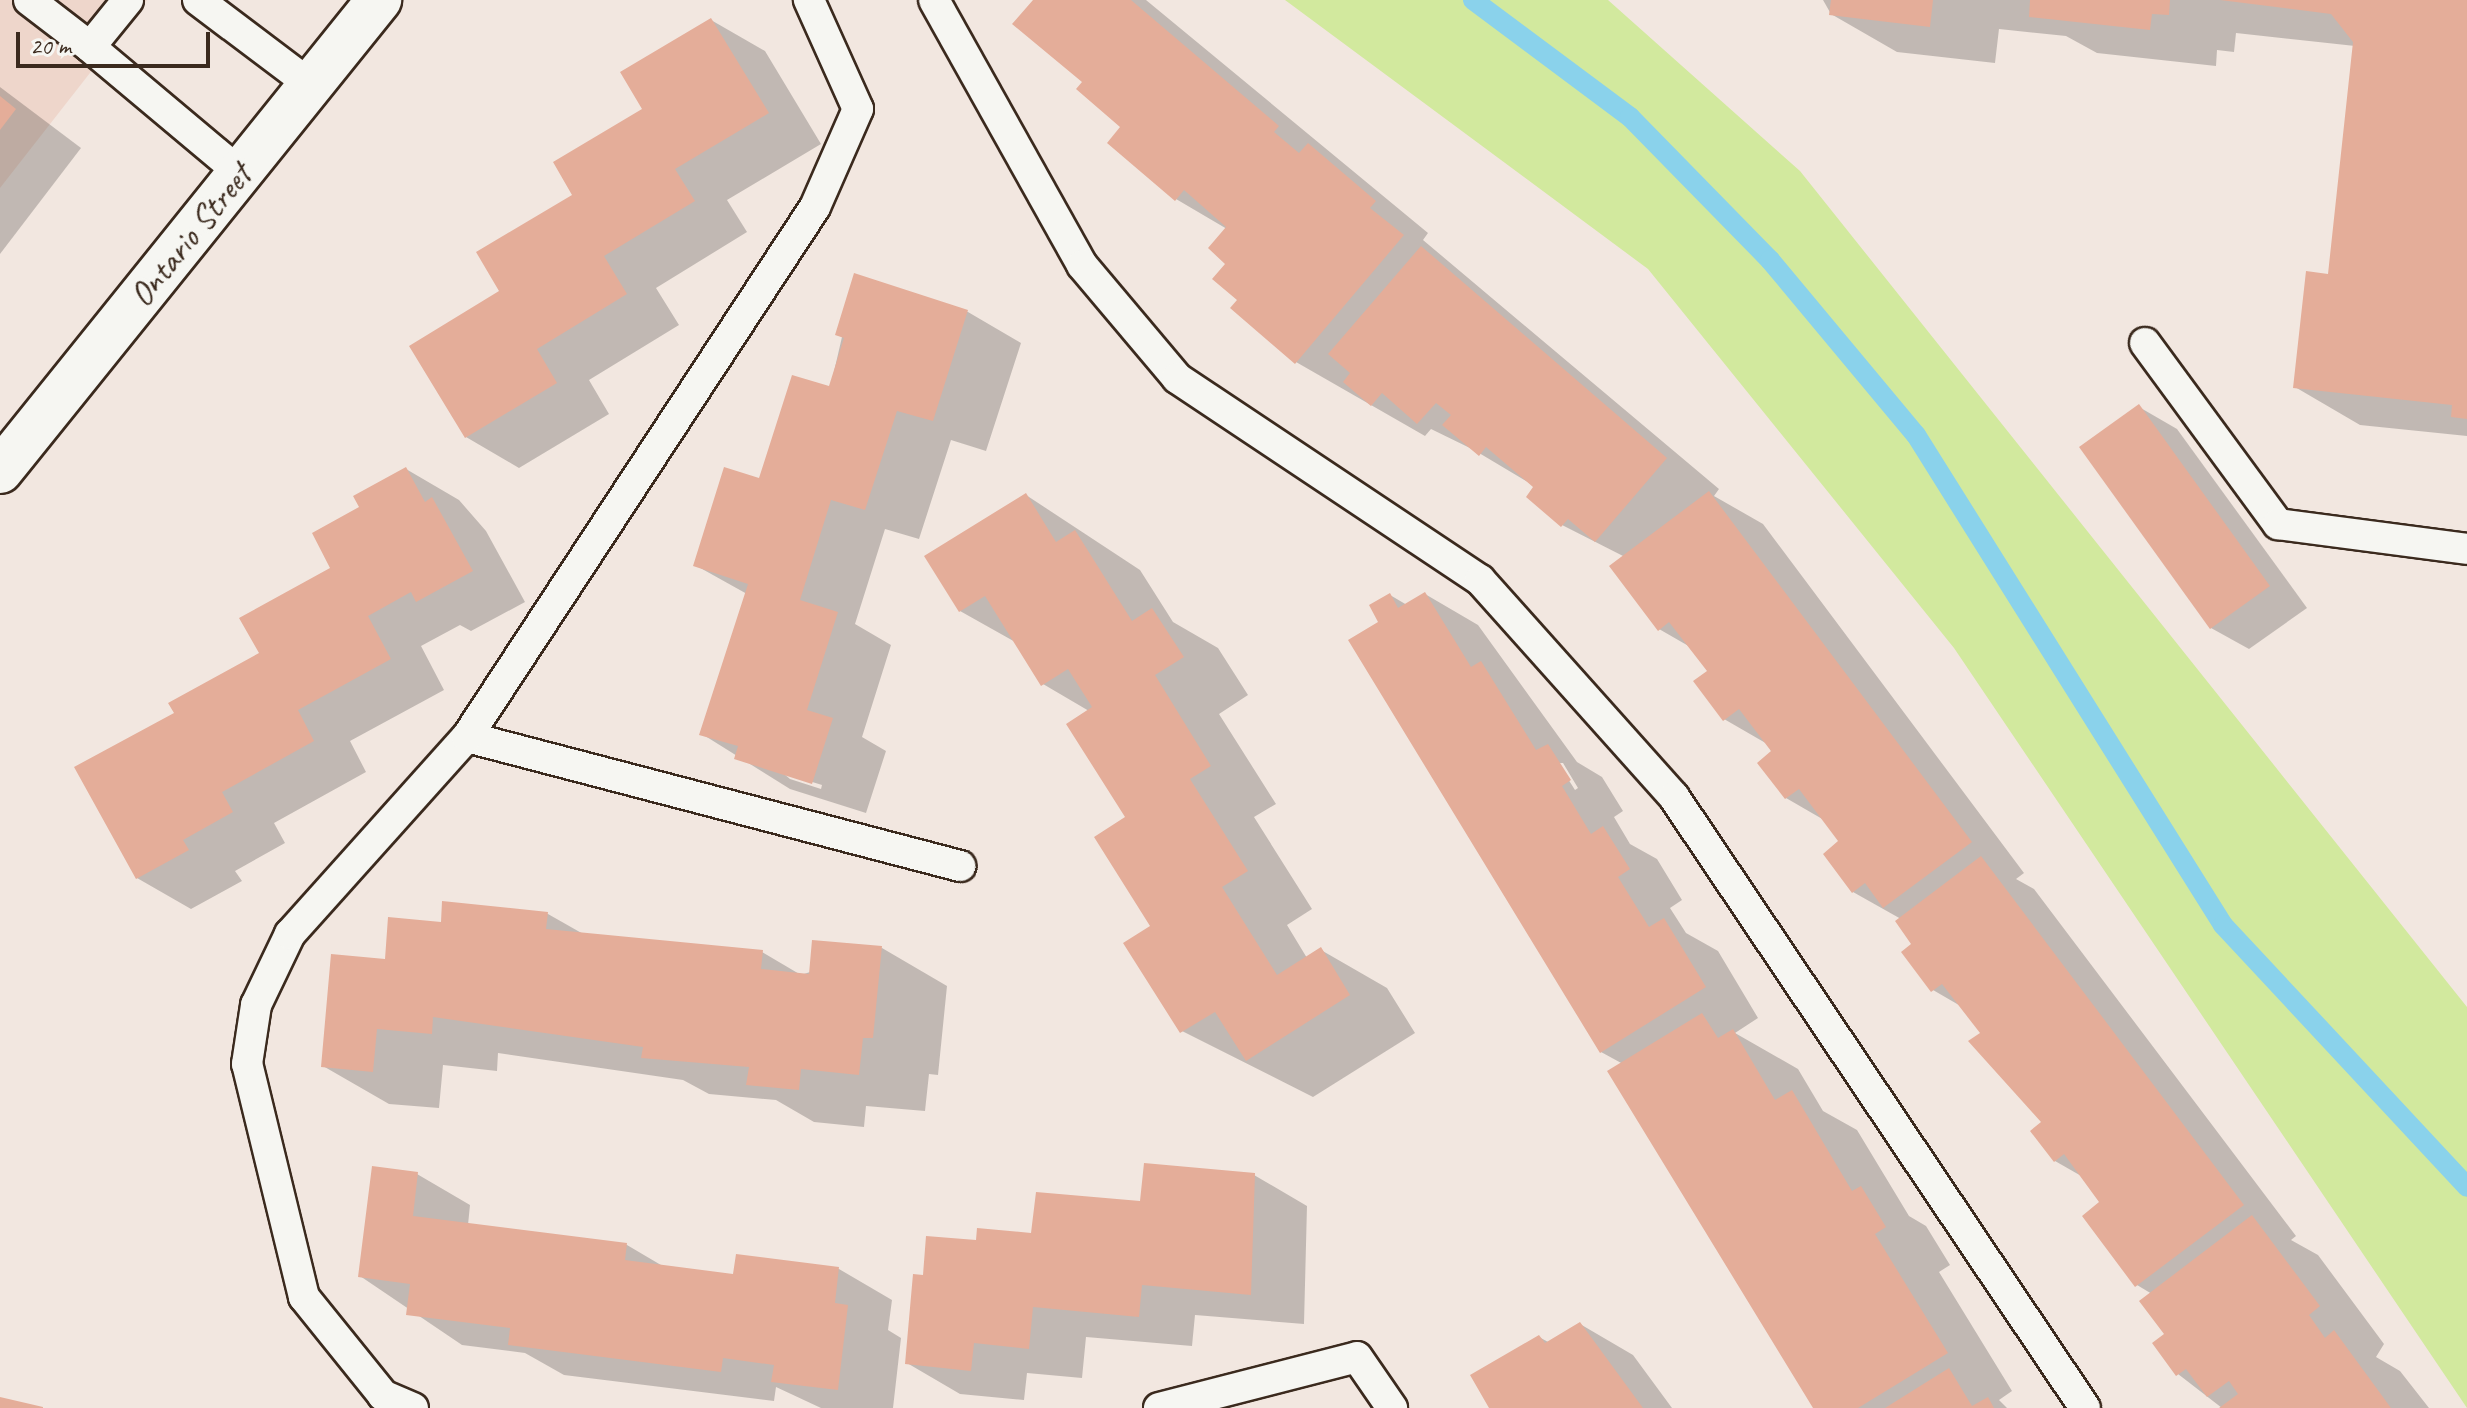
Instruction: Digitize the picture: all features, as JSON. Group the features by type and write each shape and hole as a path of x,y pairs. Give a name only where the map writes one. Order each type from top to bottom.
{"main road":[{"name":"Ontario Street","path":"0,471 379,0"}],"lane":[{"path":"29,0 240,173"},
{"path":"90,47 128,0"},
{"path":"198,0 311,85"},
{"path":"413,1408 383,1395 304,1297 247,1064 256,1005 290,934 467,737 815,207 858,109 809,0"},
{"path":"934,0 1082,265 1177,378 1480,580 1674,797 2085,1408"},
{"path":"2145,343 2278,524 2467,549"},
{"path":"467,737 960,866"},
{"path":"1159,1408 1357,1357 1392,1408"}],"shaded area":[{"path":"0,0 147,0 0,188"}],"green space":[{"path":"1285,0 1608,0 1800,171 2467,1007 2467,1408 1954,648 1648,269"}],"building":[{"path":"1033,0 1131,0 1279,126 1274,132 1299,153 1308,143 1376,201 1370,208 1404,235 1295,364 1230,308 1237,300 1212,279 1225,264 1208,248 1226,227 1184,190 1175,201 1107,143 1120,127 1076,89 1082,82 1012,24"},
{"path":"1831,0 1933,0 1930,27 1829,15"},
{"path":"2030,0 2170,0 2169,15 2152,14 2150,30 2029,17"},
{"path":"2220,0 2467,0 2467,419 2451,417 2452,405 2293,388 2306,271 2328,274 2353,42 2331,14"},
{"path":"711,18 769,113 675,169 695,201 604,256 627,294 537,349 557,383 465,438 409,346 499,291 476,252 572,195 553,162 642,109 620,72"},
{"path":"0,96 16,109 0,130"},
{"path":"1421,246 1667,458 1595,542 1568,519 1561,527 1526,497 1533,487 1486,447 1479,456 1442,425 1451,415 1436,403 1417,424 1382,393 1371,406 1343,382 1350,373 1328,354"},
{"path":"854,273 968,310 933,421 897,411 865,510 831,500 800,600 838,612 807,710 833,718 812,784 734,759 738,746 699,735 748,584 693,566 724,467 759,478 792,375 829,386 844,338 835,335"},
{"path":"2139,404 2270,586 2210,629 2079,447"},
{"path":"406,467 425,502 432,497 473,571 416,602 411,592 368,616 391,659 298,710 314,741 222,792 233,812 183,840 189,850 136,879 74,767 174,713 168,703 259,653 239,618 330,568 312,533 359,507 353,496"},
{"path":"1709,491 1972,842 1883,908 1865,883 1852,893 1823,854 1838,841 1799,789 1785,799 1757,763 1771,751 1739,709 1723,721 1693,681 1707,671 1669,622 1658,631 1609,566"},
{"path":"1026,493 1056,542 1075,530 1132,621 1152,608 1184,657 1155,675 1211,766 1190,779 1248,871 1222,887 1277,975 1321,947 1350,995 1246,1061 1215,1012 1180,1033 1123,943 1150,926 1094,837 1125,817 1066,724 1092,707 1068,669 1041,686 985,596 959,612 924,556"},
{"path":"1425,592 1471,667 1481,661 1536,750 1548,744 1571,780 1562,786 1591,834 1603,826 1630,869 1618,877 1649,927 1664,918 1706,987 1600,1053 1348,640 1378,622 1369,605 1390,593 1398,608"},
{"path":"1981,856 2244,1205 2135,1287 2082,1216 2099,1202 2064,1154 2054,1162 2030,1131 2041,1122 1968,1041 1980,1033 1942,984 1931,992 1901,952 1911,944 1895,921"},
{"path":"442,901 548,912 546,929 763,950 761,969 809,974 812,940 882,946 873,1038 863,1038 859,1075 801,1069 799,1090 746,1085 749,1067 641,1058 643,1047 433,1017 432,1034 377,1029 373,1072 321,1067 331,954 385,959 388,917 441,922"},
{"path":"1702,1013 1718,1038 1733,1029 1775,1100 1792,1090 1852,1191 1861,1186 1886,1227 1875,1234 1948,1353 1858,1408 1813,1408 1607,1071"},
{"path":"1144,1163 1255,1173 1251,1295 1142,1285 1139,1317 1033,1307 1029,1349 974,1343 971,1371 905,1364 913,1274 923,1275 926,1236 976,1240 977,1228 1031,1233 1036,1192 1140,1201"},
{"path":"372,1166 418,1172 413,1216 627,1243 625,1260 733,1274 736,1254 839,1267 835,1303 848,1305 838,1390 771,1382 774,1365 723,1358 721,1372 508,1345 510,1328 406,1315 410,1284 358,1277"},
{"path":"2252,1215 2320,1306 2309,1315 2325,1338 2334,1330 2391,1408 2219,1408 2238,1394 2229,1381 2207,1397 2186,1369 2176,1376 2152,1343 2164,1334 2139,1301"},
{"path":"1580,1322 1643,1408 1489,1408 1470,1375 1539,1335 1545,1343"},
{"path":"1949,1368 1972,1406 1988,1397 1994,1408 1885,1408"},
{"path":"0,1397 43,1407 43,1408 0,1408"}],"waterway":[{"path":"1473,0 1630,117 1770,260 1916,435 2223,925 2467,1187"}]}
